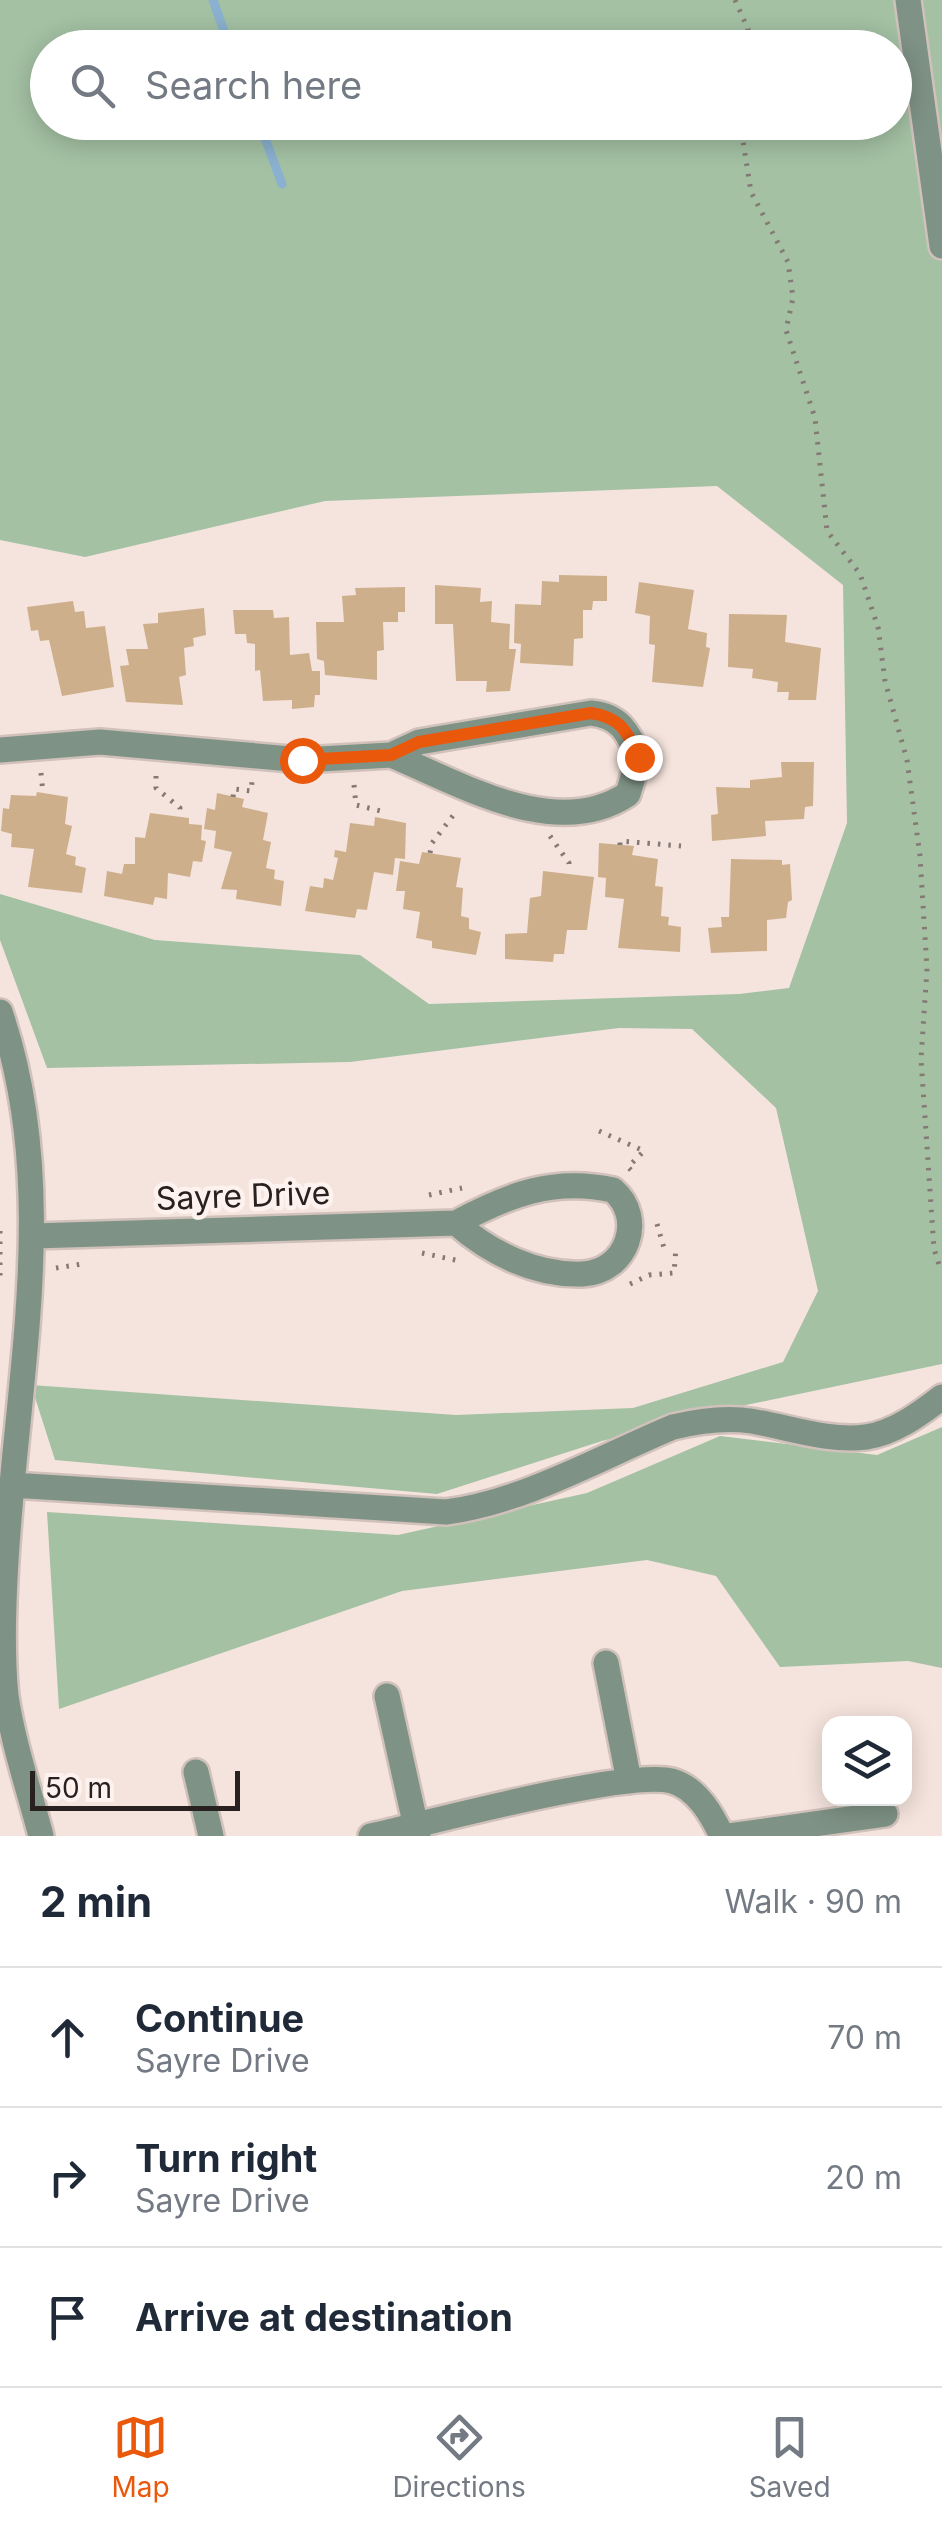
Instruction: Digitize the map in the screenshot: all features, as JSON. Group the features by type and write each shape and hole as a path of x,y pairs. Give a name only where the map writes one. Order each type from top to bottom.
{"street":[{"path":"908,0 942,246"},
{"path":"0,750 100,742 302,760 391,755 419,742 591,713 610,716 624,726 639,757 628,794 583,813 498,800 391,755"},
{"path":"0,1012 20,1072 32,1161 33,1236 8,1440 12,1484 5,1565 3,1686 41,1836"},
{"name":"Sayre Drive","path":"33,1236 456,1223 503,1198 554,1184 612,1190 629,1210 632,1222 631,1236 617,1258 587,1274 519,1262 483,1247 456,1223"},
{"path":"12,1484 446,1512 504,1497 673,1427 699,1421 745,1420 842,1438 869,1436 893,1428 942,1398"},
{"path":"606,1663 629,1781"},
{"path":"387,1696 417,1831"},
{"path":"196,1772 210,1836"},
{"path":"371,1836 417,1831 629,1781 674,1781 708,1807 725,1836 885,1814"}],"path":[{"path":"735,0 748,30"},
{"path":"743,140 750,192 788,262 792,298 786,330 815,418 827,531 860,574 878,627 885,681 907,760 921,875 927,969 921,1059 934,1249 940,1271"},
{"path":"41,773 43,793"},
{"path":"156,776 156,788 180,808 179,817"},
{"path":"233,797 234,789 251,791 253,779"},
{"path":"354,785 356,805 381,811 380,818"},
{"path":"430,854 432,844 460,807"},
{"path":"549,828 569,872"},
{"path":"620,845 620,841 680,846"},
{"path":"0,1230 0,1282"}],"green space":[{"path":"0,0 942,0 942,1364 732,1408 602,1441 437,1494 55,1460 31,1385 456,1415 633,1408 783,1362 818,1291 776,1108 692,1029 619,1028 350,1062 47,1068 0,940 0,894 155,940 360,955 429,1004 739,994 789,988 847,823 843,585 717,486 325,501 85,557 0,540"},
{"path":"942,1427 942,1668 908,1661 780,1667 716,1576 647,1560 402,1591 59,1709 47,1512 398,1535 587,1493 720,1436 877,1455"}],"building":[{"path":"559,575 607,576 607,601 593,601 592,610 583,610 583,638 574,639 573,666 520,663 521,644 514,643 515,604 541,605 542,581 559,582"},
{"path":"639,582 694,590 688,629 707,633 706,647 710,648 703,687 652,682 655,645 649,644 650,616 635,613"},
{"path":"435,585 481,588 480,602 492,601 491,622 510,624 509,649 516,649 510,691 486,692 487,681 456,681 453,624 435,624"},
{"path":"405,587 405,612 398,612 398,622 383,622 384,650 377,651 377,680 325,675 324,661 317,659 316,622 344,622 342,596 356,595 355,588"},
{"path":"73,601 75,612 84,611 86,628 105,626 114,687 62,696 49,640 40,641 38,630 31,631 27,607"},
{"path":"204,608 206,635 193,638 194,646 184,648 186,675 179,677 183,705 126,702 120,666 129,665 126,649 148,649 143,624 158,623 158,613"},
{"path":"233,610 273,610 274,618 289,617 290,655 309,653 312,671 320,671 320,695 315,695 314,707 292,709 292,700 263,701 260,670 255,671 255,644 247,643 246,634 235,634"},
{"path":"729,614 787,615 785,642 821,648 816,700 788,700 789,692 777,692 778,682 752,678 753,669 728,667"},
{"path":"781,762 814,762 813,806 805,807 804,819 765,821 766,836 712,841 711,815 718,814 716,787 750,788 750,780 782,777"},
{"path":"37,792 68,797 65,824 72,826 66,854 76,857 75,865 86,868 82,893 28,887 34,849 11,847 12,834 1,831 3,808 9,809 11,795 36,796"},
{"path":"217,793 244,799 242,807 268,813 263,840 271,842 266,868 275,870 274,879 284,881 281,906 236,899 237,890 221,889 232,852 214,848 216,831 204,829 207,808 215,810"},
{"path":"150,813 189,818 189,824 202,825 201,840 206,841 202,862 193,861 190,877 168,873 167,899 155,897 153,905 104,896 107,871 122,874 124,864 135,864 135,837 145,838"},
{"path":"375,817 406,823 405,859 395,858 393,875 374,872 367,910 357,909 355,918 305,911 310,886 323,888 324,878 333,880 338,858 334,857 335,850 346,852 350,823 374,826"},
{"path":"599,843 634,846 632,855 658,859 655,886 663,887 661,916 669,917 668,925 681,927 680,952 618,948 624,899 605,897 606,878 598,877"},
{"path":"422,852 461,858 456,887 463,888 461,916 469,918 469,929 481,932 476,955 432,948 432,941 416,938 420,912 403,909 405,891 396,891 400,861 419,864"},
{"path":"731,859 782,860 782,865 790,864 792,900 788,902 786,918 767,920 767,951 711,953 708,928 722,927 721,917 729,917"},
{"path":"543,871 594,877 587,930 567,930 564,954 554,954 553,962 505,959 505,934 527,933 530,898 541,896"}],"waterway":[{"path":"213,0 224,30"},
{"path":"266,140 282,184"}],"route":[{"path":"302,760 391,755 419,742 591,713 610,716 624,726 639,757"}]}
